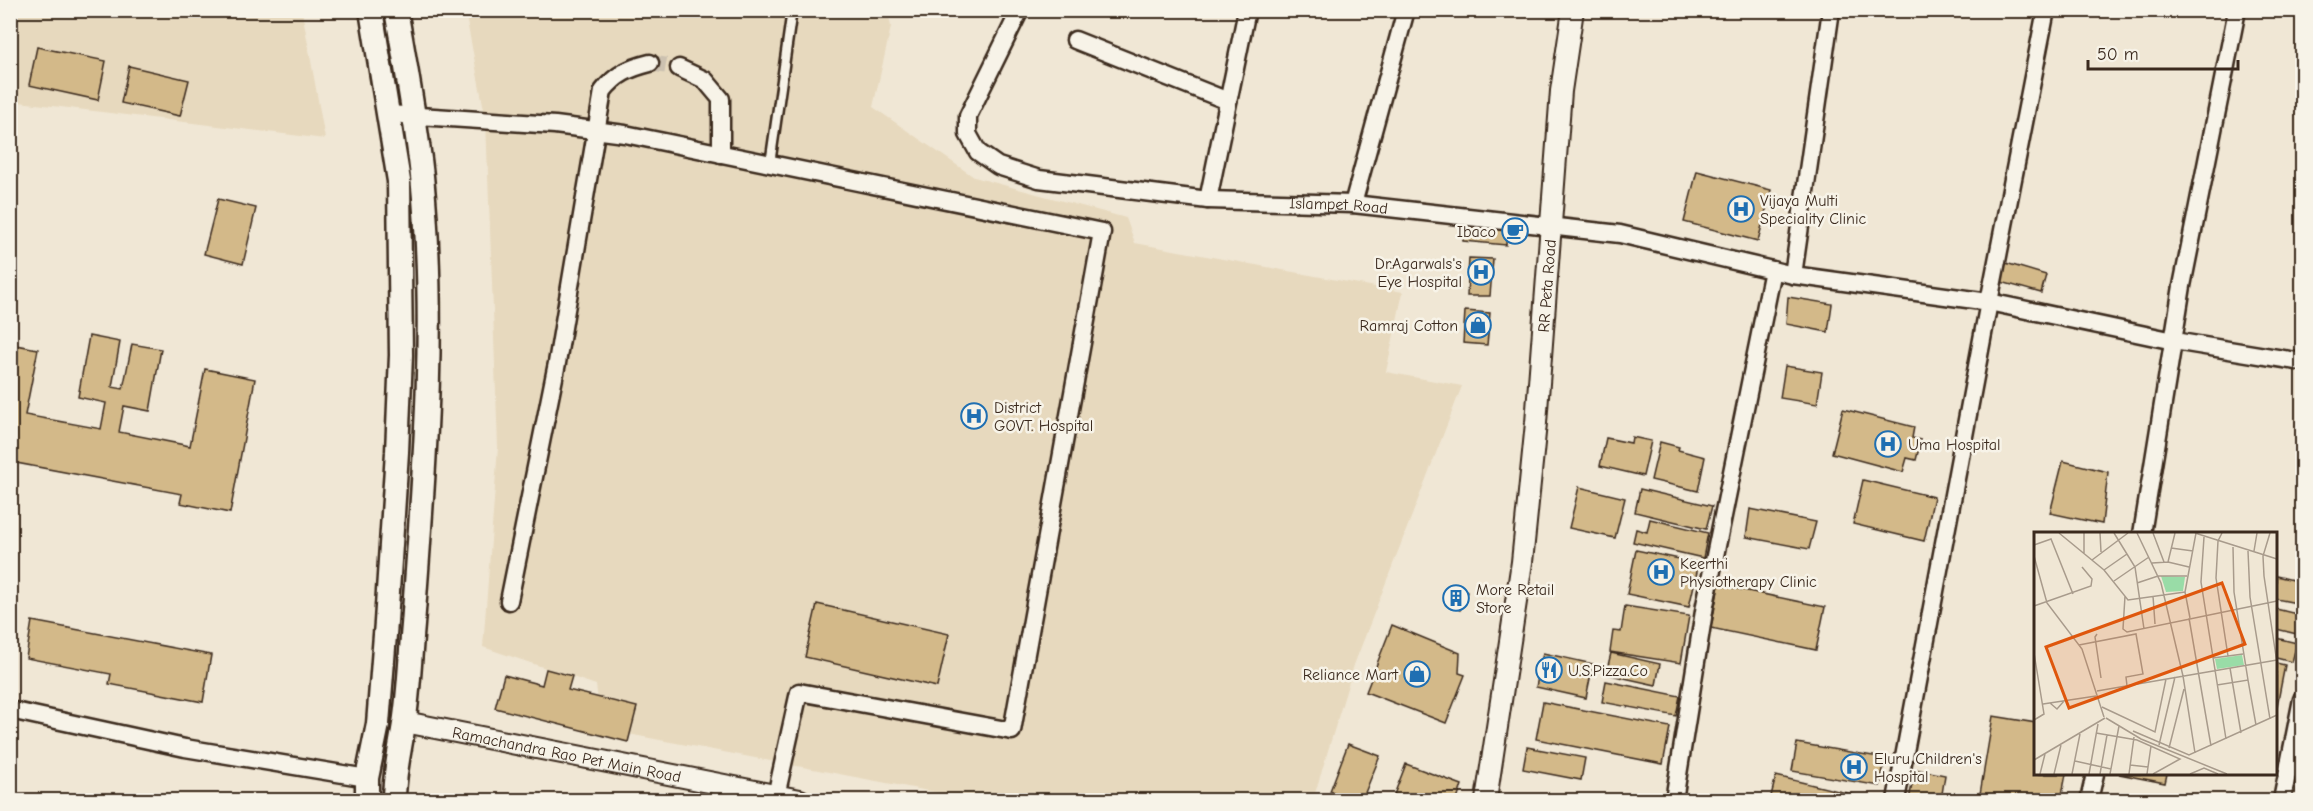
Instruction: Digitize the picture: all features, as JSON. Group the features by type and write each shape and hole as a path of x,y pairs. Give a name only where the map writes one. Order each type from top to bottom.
{"main road":[{"path":"368,801 368,778 378,724 397,459 401,355 399,181 371,10"},
{"path":"394,801 394,780 405,722 424,461 428,356 427,266 422,178 414,114 396,10"},
{"path":"397,459 424,461"}],"street":[{"name":"Islampet Road","path":"1020,10 968,116 968,134 978,152 998,166 1039,179 1208,200 1353,204 1620,234 1793,274 1989,302 2174,341 2302,362"},
{"path":"1208,200 1247,10"},
{"path":"1353,204 1406,10"},
{"name":"RR Peta Road","path":"1486,801 1522,562 1536,423 1561,91 1573,10"},
{"path":"1793,274 1831,10"},
{"path":"1896,801 2046,10"},
{"path":"2142,532 2182,286 2237,10"},
{"path":"1075,40 1228,101"},
{"path":"509,601 557,363 603,91 612,80 628,69 650,63"},
{"path":"679,68 705,80 721,99 721,154"},
{"path":"389,114 414,114 597,130 1102,232 1012,730 799,692 776,796"},
{"path":"1674,801 1705,605 1773,270"},
{"path":"2282,801 2302,699"},
{"path":"10,710 185,748 368,778"},
{"name":"Ramachandra Rao Pet Main Road","path":"405,722 800,801"},
{"path":"2089,801 2095,775"}],"lane":[{"path":"770,164 792,10"}],"shaded area":[{"path":"11,11 302,11 325,139 11,101"},
{"name":"District GOVT. Hospital","path":"465,11 888,11 891,27 873,107 974,177 1126,218 1135,243 1403,292 1386,372 1462,386 1354,665 1313,800 976,800 602,729 596,685 483,647 498,447 486,120"}],"building":[{"path":"37,47 106,61 98,100 29,85"},
{"path":"129,66 189,80 180,116 121,103"},
{"path":"1697,171 1771,190 1758,241 1684,222"},
{"path":"218,199 256,208 243,264 204,254"},
{"path":"1463,218 1507,223 1506,245 1463,241"},
{"path":"1469,258 1493,259 1490,296 1467,296"},
{"path":"1999,261 2046,275 2041,293 1994,280"},
{"path":"1788,297 1832,304 1828,332 1786,324"},
{"path":"1465,311 1490,313 1487,345 1463,343"},
{"path":"89,336 120,342 112,387 123,389 132,344 161,349 150,411 124,406 119,432 190,446 205,369 255,379 230,513 180,503 182,494 16,463 14,476 10,476 10,344 38,349 25,415 101,429 106,403 78,397"},
{"path":"1785,366 1822,372 1817,404 1780,398"},
{"path":"1843,409 1914,427 1912,438 1921,440 1916,460 1907,458 1903,472 1832,453"},
{"path":"1632,437 1651,441 1643,476 1600,466 1606,438 1631,443"},
{"path":"1660,442 1679,447 1678,450 1705,457 1698,491 1651,480"},
{"path":"2063,461 2108,472 2102,524 2050,513"},
{"path":"1863,480 1934,497 1924,541 1853,524"},
{"path":"1579,487 1625,498 1615,538 1569,528"},
{"path":"1640,489 1712,506 1706,529 1635,512"},
{"path":"1750,509 1816,522 1809,549 1746,537"},
{"path":"1650,519 1708,533 1703,558 1633,542 1636,529 1647,532"},
{"path":"1636,550 1699,563 1689,607 1627,594"},
{"path":"2277,576 2302,582 2302,604 2277,599"},
{"name":"More Retail Store","path":"1453,585 1467,592 1460,610 1446,604"},
{"path":"1719,585 1825,607 1816,650 1711,628"},
{"path":"817,604 949,634 937,687 805,657"},
{"path":"1625,606 1689,616 1681,663 1610,652 1613,631 1621,632"},
{"path":"2277,609 2301,615 2297,634 2277,629"},
{"path":"32,621 211,655 203,702 109,684 111,674 26,658"},
{"name":"Reliance Mart","path":"1392,625 1460,653 1459,673 1465,675 1446,723 1366,692"},
{"path":"2277,638 2297,643 2292,662 2277,658"},
{"path":"1543,653 1593,664 1586,698 1536,687"},
{"path":"1611,653 1660,664 1656,685 1606,674"},
{"path":"2277,663 2285,665 2277,706"},
{"path":"546,669 572,676 568,690 637,707 628,742 495,708 504,675 542,685"},
{"path":"1606,681 1680,696 1676,716 1602,702"},
{"path":"1543,702 1670,727 1663,764 1536,739"},
{"path":"1993,716 2034,723 2034,775 2066,775 2061,800 1979,800"},
{"path":"1797,743 1885,758 1880,786 1792,771"},
{"path":"1348,744 1380,756 1362,800 1355,800 1330,791"},
{"path":"1527,747 1585,758 1581,780 1523,769"},
{"path":"1406,764 1462,785 1457,800 1392,800"},
{"path":"1915,769 1945,775 1941,800 1909,800"},
{"path":"2124,775 2167,775 2165,783"},
{"path":"1776,776 1859,796 1858,800 1770,800"}],"tunnel":[{"path":"650,63 679,68"}],"place":[{"name":"Vijaya Multi Speciality Clinic","path":"1741,209"},
{"name":"Ibaco","path":"1515,231"},
{"name":"Dr.Agarwals's Eye Hospital","path":"1481,272"},
{"name":"Ramraj Cotton","path":"1478,325"},
{"name":"District GOVT. Hospital","path":"974,416"},
{"name":"Uma Hospital","path":"1888,444"},
{"name":"Keerthi Physiotherapy Clinic","path":"1661,572"},
{"name":"More Retail Store","path":"1456,598"},
{"name":"U.S.Pizza.Co","path":"1549,670"},
{"name":"Reliance Mart","path":"1417,674"},
{"name":"Eluru Children's Hospital","path":"1854,767"}]}
